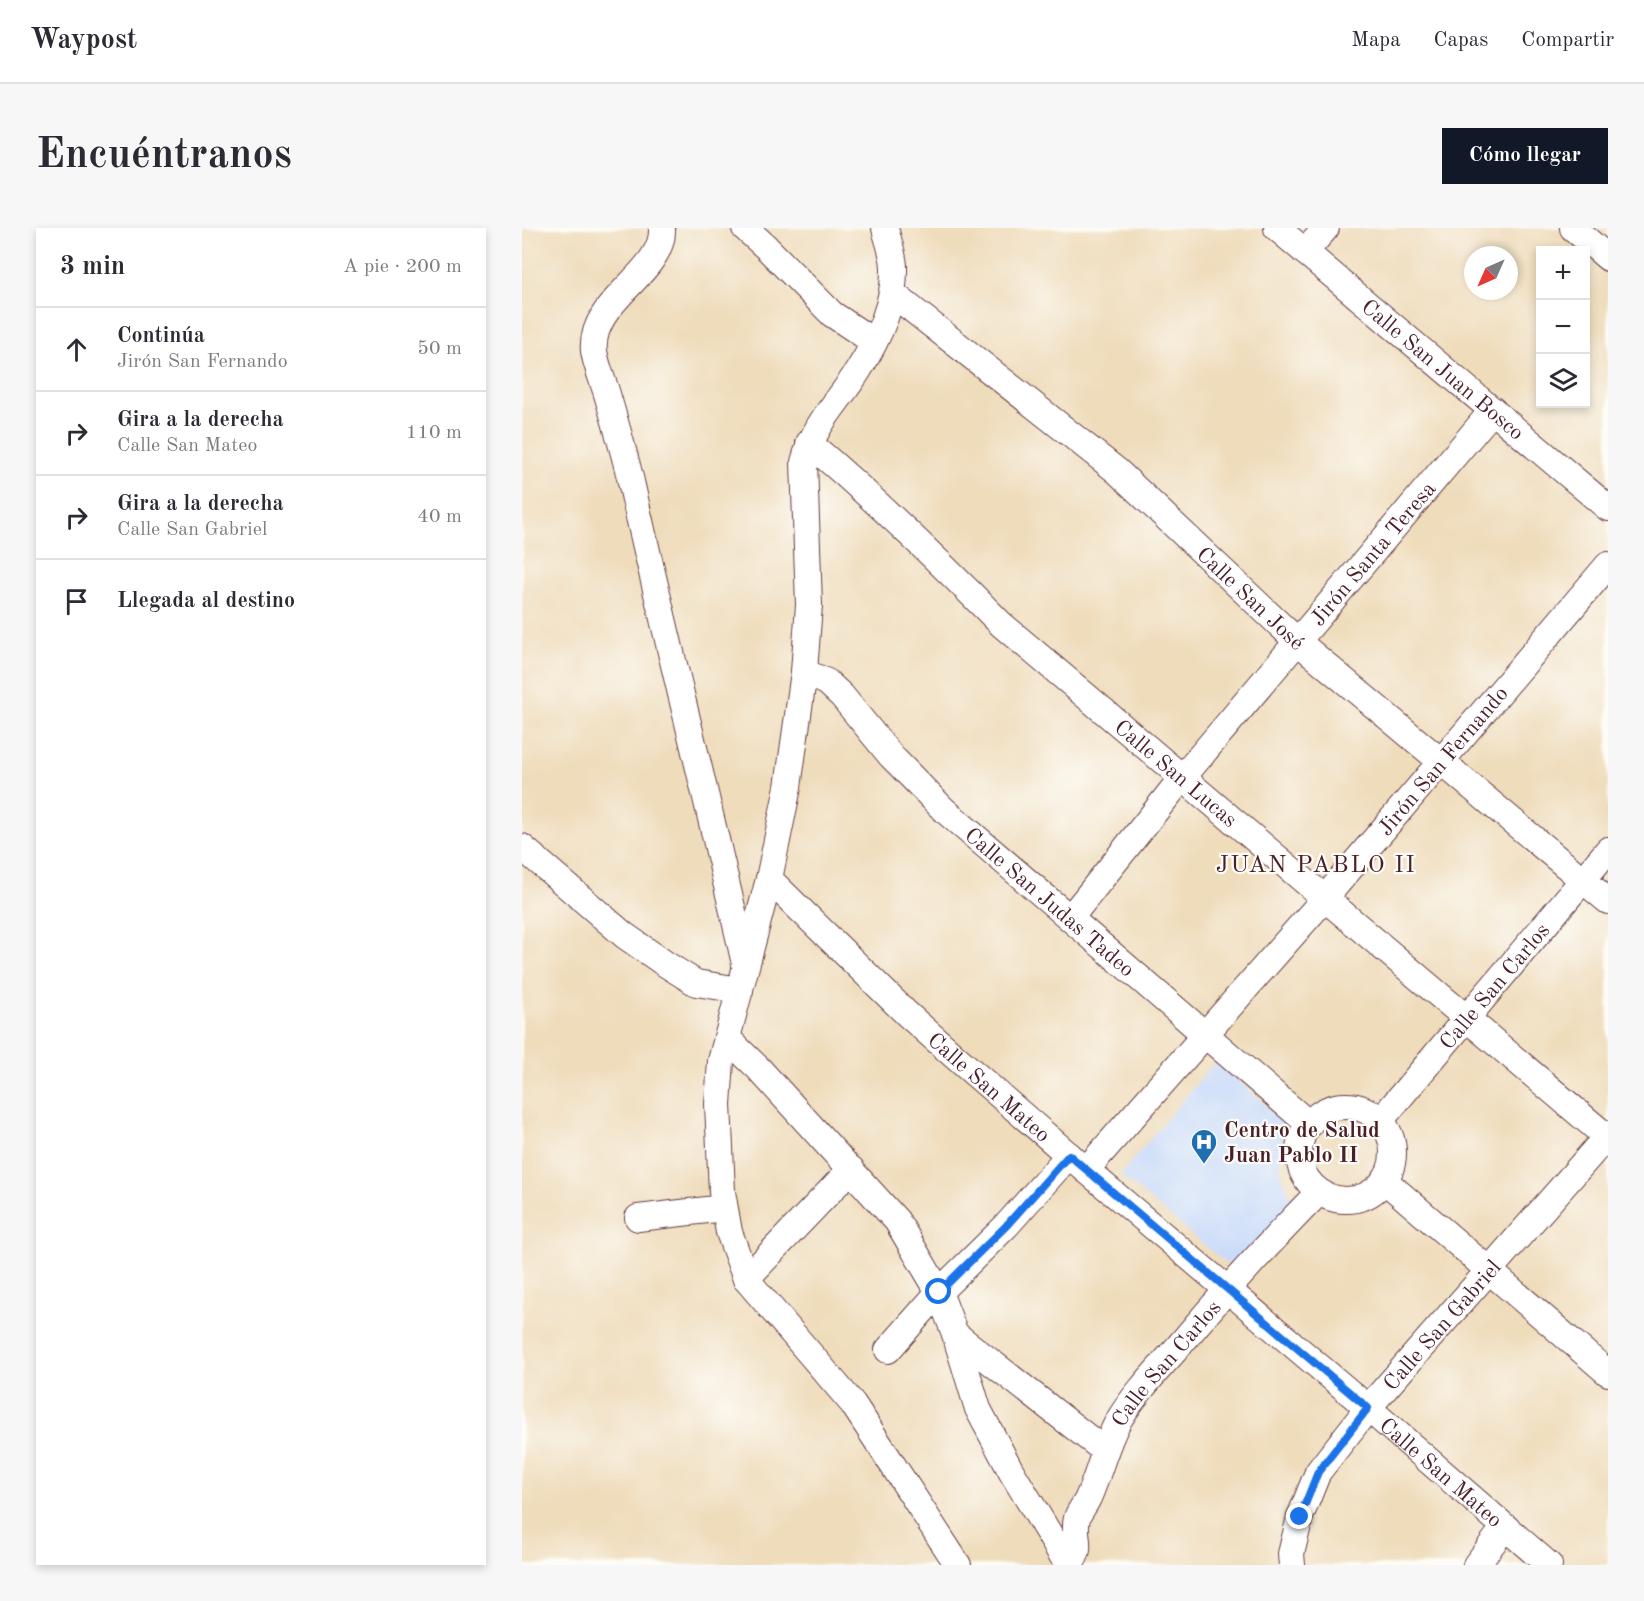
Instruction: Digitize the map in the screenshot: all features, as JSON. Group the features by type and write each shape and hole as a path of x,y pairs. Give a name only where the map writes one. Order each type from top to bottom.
{"street":[{"path":"662,228 659,249 603,315 596,332 594,351 624,451 650,567 714,824 743,979"},
{"path":"745,228 832,314 874,342"},
{"path":"885,228 894,267 893,294 885,321 858,371 817,428 809,442 804,462 809,605 804,672 788,787 769,879 722,1061 718,1104 718,1140 724,1208 729,1232 746,1279 853,1404 958,1565"},
{"name":"Calle San Juan Bosco","path":"1277,228 1608,508"},
{"path":"1305,252 1326,228"},
{"path":"1573,228 1608,258"},
{"name":"Calle San José","path":"893,294 1117,471 1298,641 1608,901"},
{"name":"Jirón Santa Teresa","path":"1070,918 1182,778 1493,410"},
{"name":"Calle San Lucas","path":"809,442 918,541 1001,624 1608,1137"},
{"name":"Jirón San Fernando","path":"888,1350 939,1292 1006,1226 1077,1163 1205,1035 1442,762 1608,566"},
{"name":"Calle San Judas Tadeo","path":"804,672 827,682 842,696 891,756 943,809 1309,1124"},
{"path":"522,847 624,935 696,983 743,979"},
{"name":"Calle San Carlos","path":"1380,1121 1608,850"},
{"name":"Calle San Mateo","path":"769,879 907,1014 1077,1163 1368,1408 1549,1565"},
{"path":"727,1038 897,1221 939,1292 956,1334 978,1409 1011,1471 1068,1565"},
{"path":"1352,1106 1367,1111 1380,1121 1389,1134 1393,1150 1391,1166 1384,1180 1371,1193 1354,1200 1336,1199 1319,1192 1305,1178 1299,1160 1300,1141 1309,1124 1321,1113 1335,1107 1352,1106"},
{"name":"Calle San Gabriel","path":"1292,1565 1291,1554 1300,1517 1318,1472 1368,1408 1608,1137"},
{"path":"746,1279 851,1170"},
{"path":"1384,1180 1608,1372"},
{"name":"Calle San Carlos","path":"1068,1565 1077,1556 1079,1547 1076,1527 1078,1515 1088,1500 1105,1451 1120,1418 1227,1289 1319,1192"},
{"path":"638,1218 724,1208"},
{"path":"956,1334 1105,1451"},
{"path":"1476,1565 1505,1527"}],"shaded area":[{"name":"Centro de Salud Juan Pablo II","path":"1216,1061 1289,1125 1280,1156 1281,1173 1290,1196 1297,1203 1234,1270 1120,1175"}],"place":[{"name":"Centro de Salud Juan Pablo II","path":"1204,1165"}],"district":[{"name":"JUAN PABLO II","path":"1316,864"}],"route":[{"path":"939,1292 1006,1226 1069,1155 1368,1408 1318,1472 1300,1517"}]}
